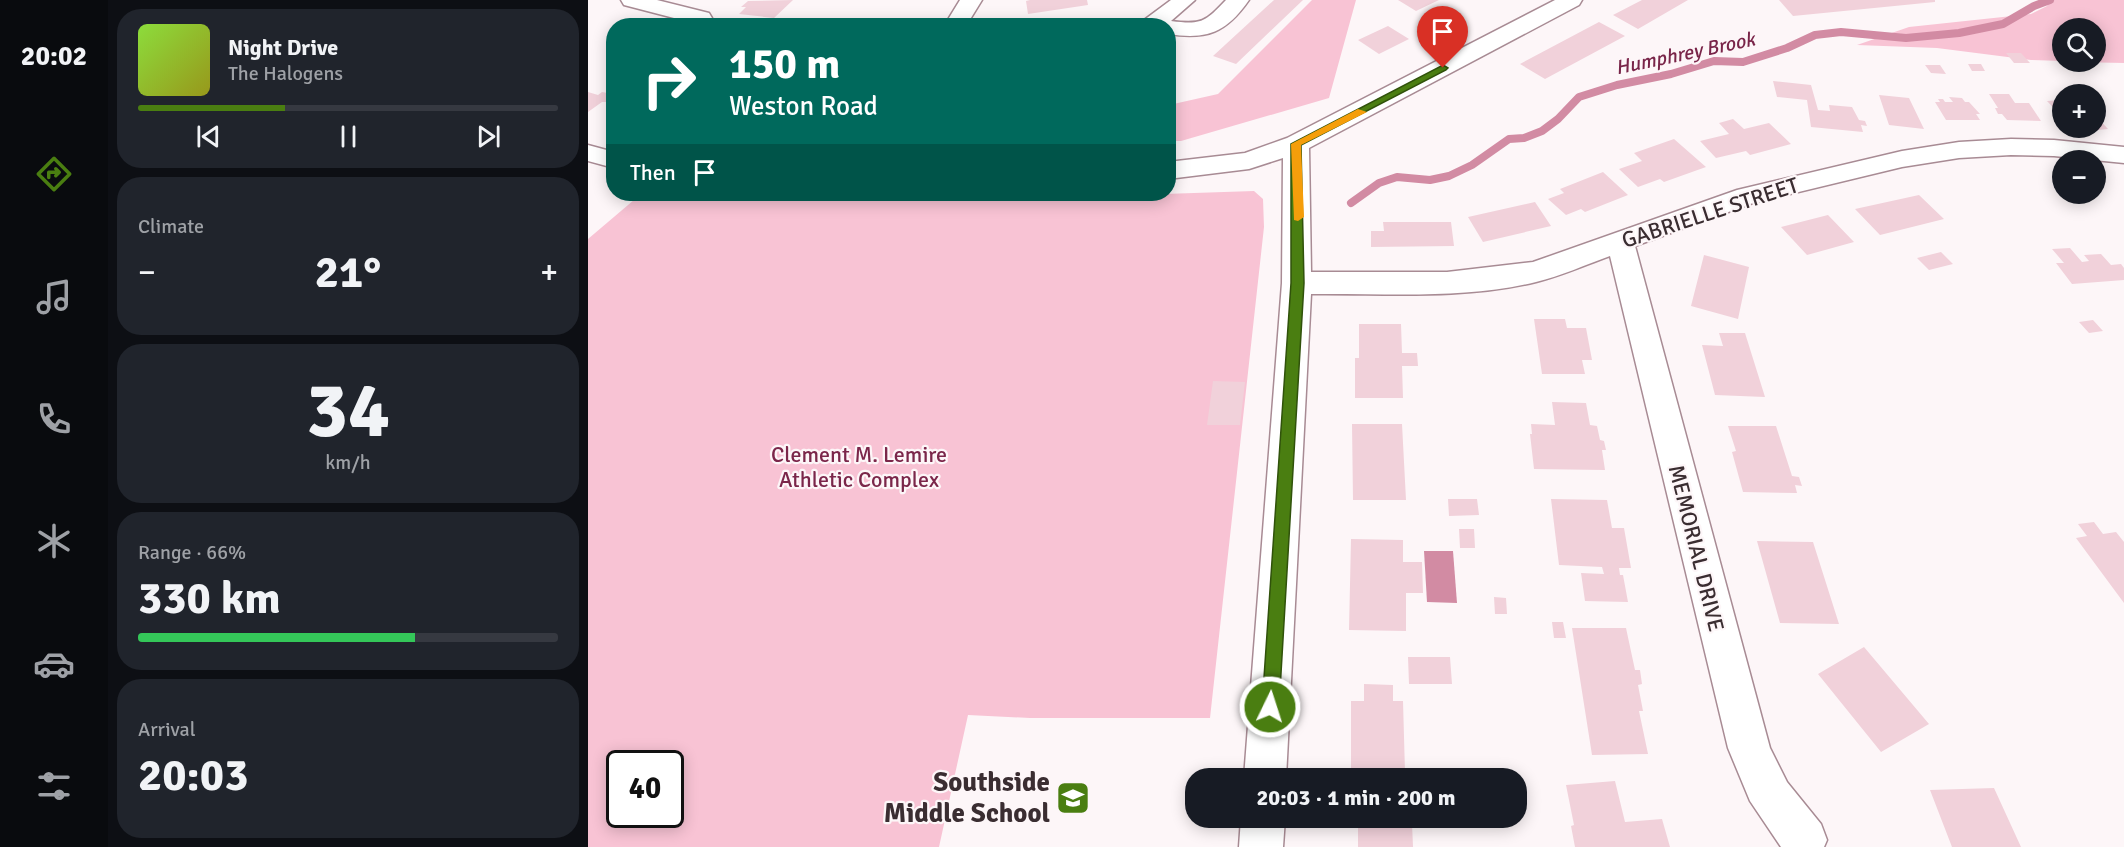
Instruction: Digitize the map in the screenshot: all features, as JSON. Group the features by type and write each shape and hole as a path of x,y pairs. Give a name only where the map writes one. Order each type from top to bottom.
{"street":[{"path":"632,0 688,18"},
{"path":"960,18 971,0"},
{"path":"1165,18 1184,0"},
{"path":"1176,28 1195,32 1213,26 1238,0"},
{"path":"1176,170 1249,160 1296,144 1570,0"},
{"path":"704,18 717,2"},
{"path":"1266,768 1298,283 1296,144"},
{"name":"GABRIELLE STREET","path":"1298,283 1471,282 1536,272 1746,195 1902,159 1959,150 2011,147 2124,155"},
{"path":"588,153 606,158"},
{"name":"MEMORIAL DRIVE","path":"1620,241 1746,740 1768,792 1782,815 1805,840"},
{"path":"1261,847 1262,828"}],"green space":[{"path":"1312,0 1356,0 1329,98 1176,141 1176,103 1218,94"},
{"path":"2051,0 2124,0 2124,63 2106,63 2106,18 2052,18 2052,61 1937,48 1857,45 1909,27 2031,14 2047,6"},
{"name":"Clement M. Lemire Athletic Complex","path":"1254,191 1263,199 1264,227 1210,718 1030,718 968,715 939,847 588,847 588,239 633,201 1176,201 1176,194"}],"shaded area":[{"path":"1424,551 1453,551 1457,603 1427,602"}],"building":[{"path":"793,0 774,18 739,14 746,7 741,7 748,1"},
{"path":"1087,0 1088,5 1028,14 1026,1"},
{"path":"1274,0 1303,0 1236,64 1213,56"},
{"path":"1398,0 1439,0 1416,11"},
{"path":"1642,0 1688,0 1638,29 1613,15"},
{"path":"1779,0 1935,0 1935,2 1793,16"},
{"path":"1599,22 1625,36 1545,79 1520,64"},
{"path":"1388,26 1409,39 1379,54 1358,40"},
{"path":"2006,53 2021,53 2030,63 2014,63"},
{"path":"1968,64 1981,64 1985,71 1972,71"},
{"path":"1925,65 1940,65 1946,74 1931,73"},
{"path":"1773,81 1811,85 1818,110 1830,111 1829,105 1852,107 1859,120 1865,121 1867,126 1861,125 1863,132 1811,127 1807,100 1777,97"},
{"path":"588,92 598,95 606,93 606,102 602,102 588,112"},
{"path":"1989,94 2009,94 2015,103 2029,103 2041,121 2007,120 2002,114 1998,114 1995,108 1998,108"},
{"path":"1879,95 1909,98 1924,129 1889,125"},
{"path":"1949,97 1962,98 1965,102 1969,102 1980,114 1976,114 1980,120 1946,120 1935,102 1943,99 1945,102 1953,102"},
{"path":"1733,119 1744,129 1769,123 1791,144 1750,155 1746,151 1716,158 1700,141 1729,134 1719,123"},
{"path":"1674,139 1706,167 1664,182 1660,179 1638,187 1619,169 1642,161 1634,153"},
{"path":"1603,172 1628,195 1585,212 1581,209 1566,215 1548,199 1564,193 1560,189"},
{"path":"1919,195 1944,219 1880,235 1855,209"},
{"path":"1535,202 1551,226 1483,242 1468,217"},
{"path":"1828,215 1854,242 1807,255 1781,227"},
{"path":"1383,222 1451,222 1454,246 1371,247 1371,231 1384,231"},
{"path":"2070,248 2082,262 2089,261 2084,255 2101,254 2111,265 2121,264 2124,268 2124,280 2072,284 2056,263 2064,263 2052,249"},
{"path":"1941,252 1953,264 1929,270 1917,258"},
{"path":"1704,255 1749,267 1738,319 1691,306"},
{"path":"1534,319 1565,319 1567,328 1586,328 1592,360 1582,360 1585,374 1542,374"},
{"path":"2093,320 2103,331 2089,333 2079,322"},
{"path":"1359,324 1401,324 1402,353 1417,353 1418,366 1402,366 1403,398 1355,398 1355,358 1359,358"},
{"path":"1719,333 1745,333 1765,397 1715,395 1702,345 1723,346"},
{"path":"1213,381 1245,382 1240,425 1207,425"},
{"path":"1552,402 1586,403 1590,425 1597,426 1600,440 1604,441 1606,450 1602,450 1605,470 1534,469 1531,424 1555,425"},
{"path":"1352,424 1402,424 1406,500 1353,500"},
{"path":"1728,426 1776,426 1792,476 1799,477 1802,486 1795,485 1797,493 1743,492 1732,452 1736,451"},
{"path":"1448,499 1477,499 1479,515 1449,516"},
{"path":"1551,499 1607,500 1612,528 1624,528 1631,568 1619,568 1620,575 1623,575 1628,602 1585,601 1581,573 1604,574 1602,567 1559,565"},
{"path":"2094,522 2103,534 2116,532 2124,542 2124,603 2076,538 2087,536 2078,524"},
{"path":"1459,529 1474,529 1475,548 1460,548"},
{"path":"1351,539 1403,540 1403,562 1422,562 1423,593 1406,593 1406,631 1349,630"},
{"path":"1757,541 1813,542 1839,624 1780,623"},
{"path":"1494,597 1506,598 1507,614 1495,614"},
{"path":"1552,622 1563,622 1566,638 1554,638"},
{"path":"1572,628 1626,628 1635,670 1640,670 1642,684 1638,685 1643,711 1639,711 1648,754 1592,755"},
{"path":"1864,647 1929,724 1881,752 1818,674"},
{"path":"1408,657 1450,657 1452,684 1409,684"},
{"path":"1364,684 1393,685 1393,701 1403,701 1405,768 1351,768 1351,701 1364,701"},
{"path":"1615,781 1625,822 1662,819 1670,847 1575,847 1571,826 1574,825 1566,785"},
{"path":"1994,788 2021,847 1952,847 1930,790"},
{"path":"1358,828 1412,828 1413,847 1358,847"}],"waterway":[{"name":"Humphrey Brook","path":"1351,203 1379,183 1397,177 1430,180 1449,176 1472,165 1509,139 1524,138 1542,131 1558,119 1579,97 1617,85 1671,74 1714,61 1743,62 1787,48 1815,35 1841,32 1906,38 1959,33 2003,24 2034,6 2050,0"}],"slow traffic":[{"path":"1298,217 1296,144 1362,112"}],"place":[{"name":"Southside Middle School","path":"1073,798"}],"route":[{"path":"1270,707 1298,283 1296,144 1443,68"}]}
